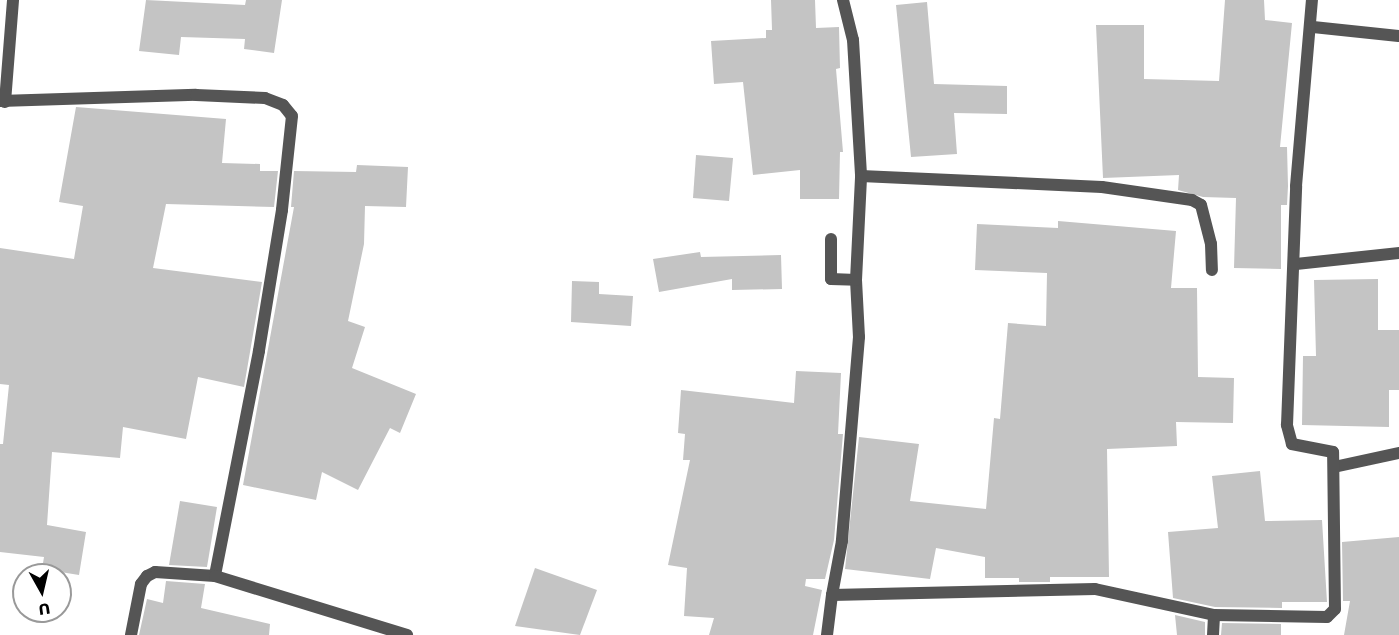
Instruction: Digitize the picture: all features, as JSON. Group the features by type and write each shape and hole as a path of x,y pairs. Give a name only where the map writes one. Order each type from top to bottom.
{"street":[{"path":"13,0 3,101 196,95 266,98 283,105 292,116 282,210 260,351 215,576"},
{"path":"827,635 842,541 859,337 856,280 861,176 853,40 843,0"},
{"path":"832,595 1095,589 1214,615 1333,615 1334,467 1330,450 1292,444 1288,435 1296,264 1296,186 1313,27 1312,0"},
{"path":"1313,27 1399,36"},
{"path":"861,176 1102,187 1192,200 1201,205 1212,270"},
{"path":"831,239 831,279 856,280"},
{"path":"1296,264 1399,253"},
{"path":"1334,467 1399,453"},
{"path":"131,635 141,584 147,576 155,572 215,576 407,635"},
{"path":"1213,635 1214,615"}],"building":[{"path":"146,0 245,5 246,0 282,0 274,53 244,49 245,39 181,37 179,55 139,51"},
{"path":"771,0 815,0 816,28 839,27 840,68 836,69 843,152 840,152 839,199 800,199 800,170 753,175 743,82 714,84 711,41 766,38 766,30 772,30"},
{"path":"1225,0 1264,0 1265,20 1292,23 1280,147 1287,147 1288,186 1287,205 1281,205 1281,269 1234,268 1236,198 1203,197 1178,190 1179,175 1103,178 1096,25 1144,25 1144,79 1219,81"},
{"path":"927,2 934,84 1007,86 1007,114 954,113 957,154 911,157 896,5"},
{"path":"76,107 226,119 222,163 260,164 260,171 278,171 274,207 166,204 153,268 262,282 244,387 198,377 186,439 123,427 120,458 52,452 47,525 86,532 79,575 72,574 72,563 43,563 44,557 0,552 0,444 3,444 9,385 0,384 0,248 74,259 83,206 59,202"},
{"path":"696,155 733,158 729,201 693,198"},
{"path":"357,165 408,167 406,207 365,206 364,244 348,321 365,327 352,368 416,394 400,433 390,428 358,490 322,472 316,500 243,485 294,207 291,207 294,171 356,172"},
{"path":"1058,221 1176,231 1171,288 1197,288 1198,377 1234,378 1233,423 1176,422 1177,446 1107,449 1109,577 1050,577 1050,582 1019,582 1019,578 985,578 985,557 936,548 930,579 845,569 859,437 919,444 910,501 986,509 994,418 1000,419 1008,323 1046,326 1047,273 975,270 977,224 1058,228"},
{"path":"700,252 701,257 781,255 782,289 732,290 732,279 659,292 653,259"},
{"path":"1378,279 1378,330 1399,330 1399,390 1389,390 1389,427 1302,425 1303,356 1316,356 1314,280"},
{"path":"572,281 599,282 599,294 633,296 631,326 571,322"},
{"path":"796,371 841,373 838,434 843,434 834,540 825,579 806,579 805,586 822,590 813,635 709,635 714,618 684,616 687,568 668,565 690,460 683,460 685,434 678,433 681,390 794,403"},
{"path":"1260,471 1265,521 1322,520 1327,602 1282,602 1282,608 1215,607 1173,598 1168,532 1218,528 1212,476"},
{"path":"180,501 217,507 207,567 169,565"},
{"path":"1399,537 1399,635 1344,635 1350,601 1343,601 1342,542"},
{"path":"535,568 597,590 580,635 515,626"},
{"path":"166,581 205,584 201,608 270,624 269,635 139,635 147,599 163,603"},
{"path":"1175,615 1205,622 1205,635 1177,635"},
{"path":"1222,623 1281,624 1281,635 1221,635"}]}
